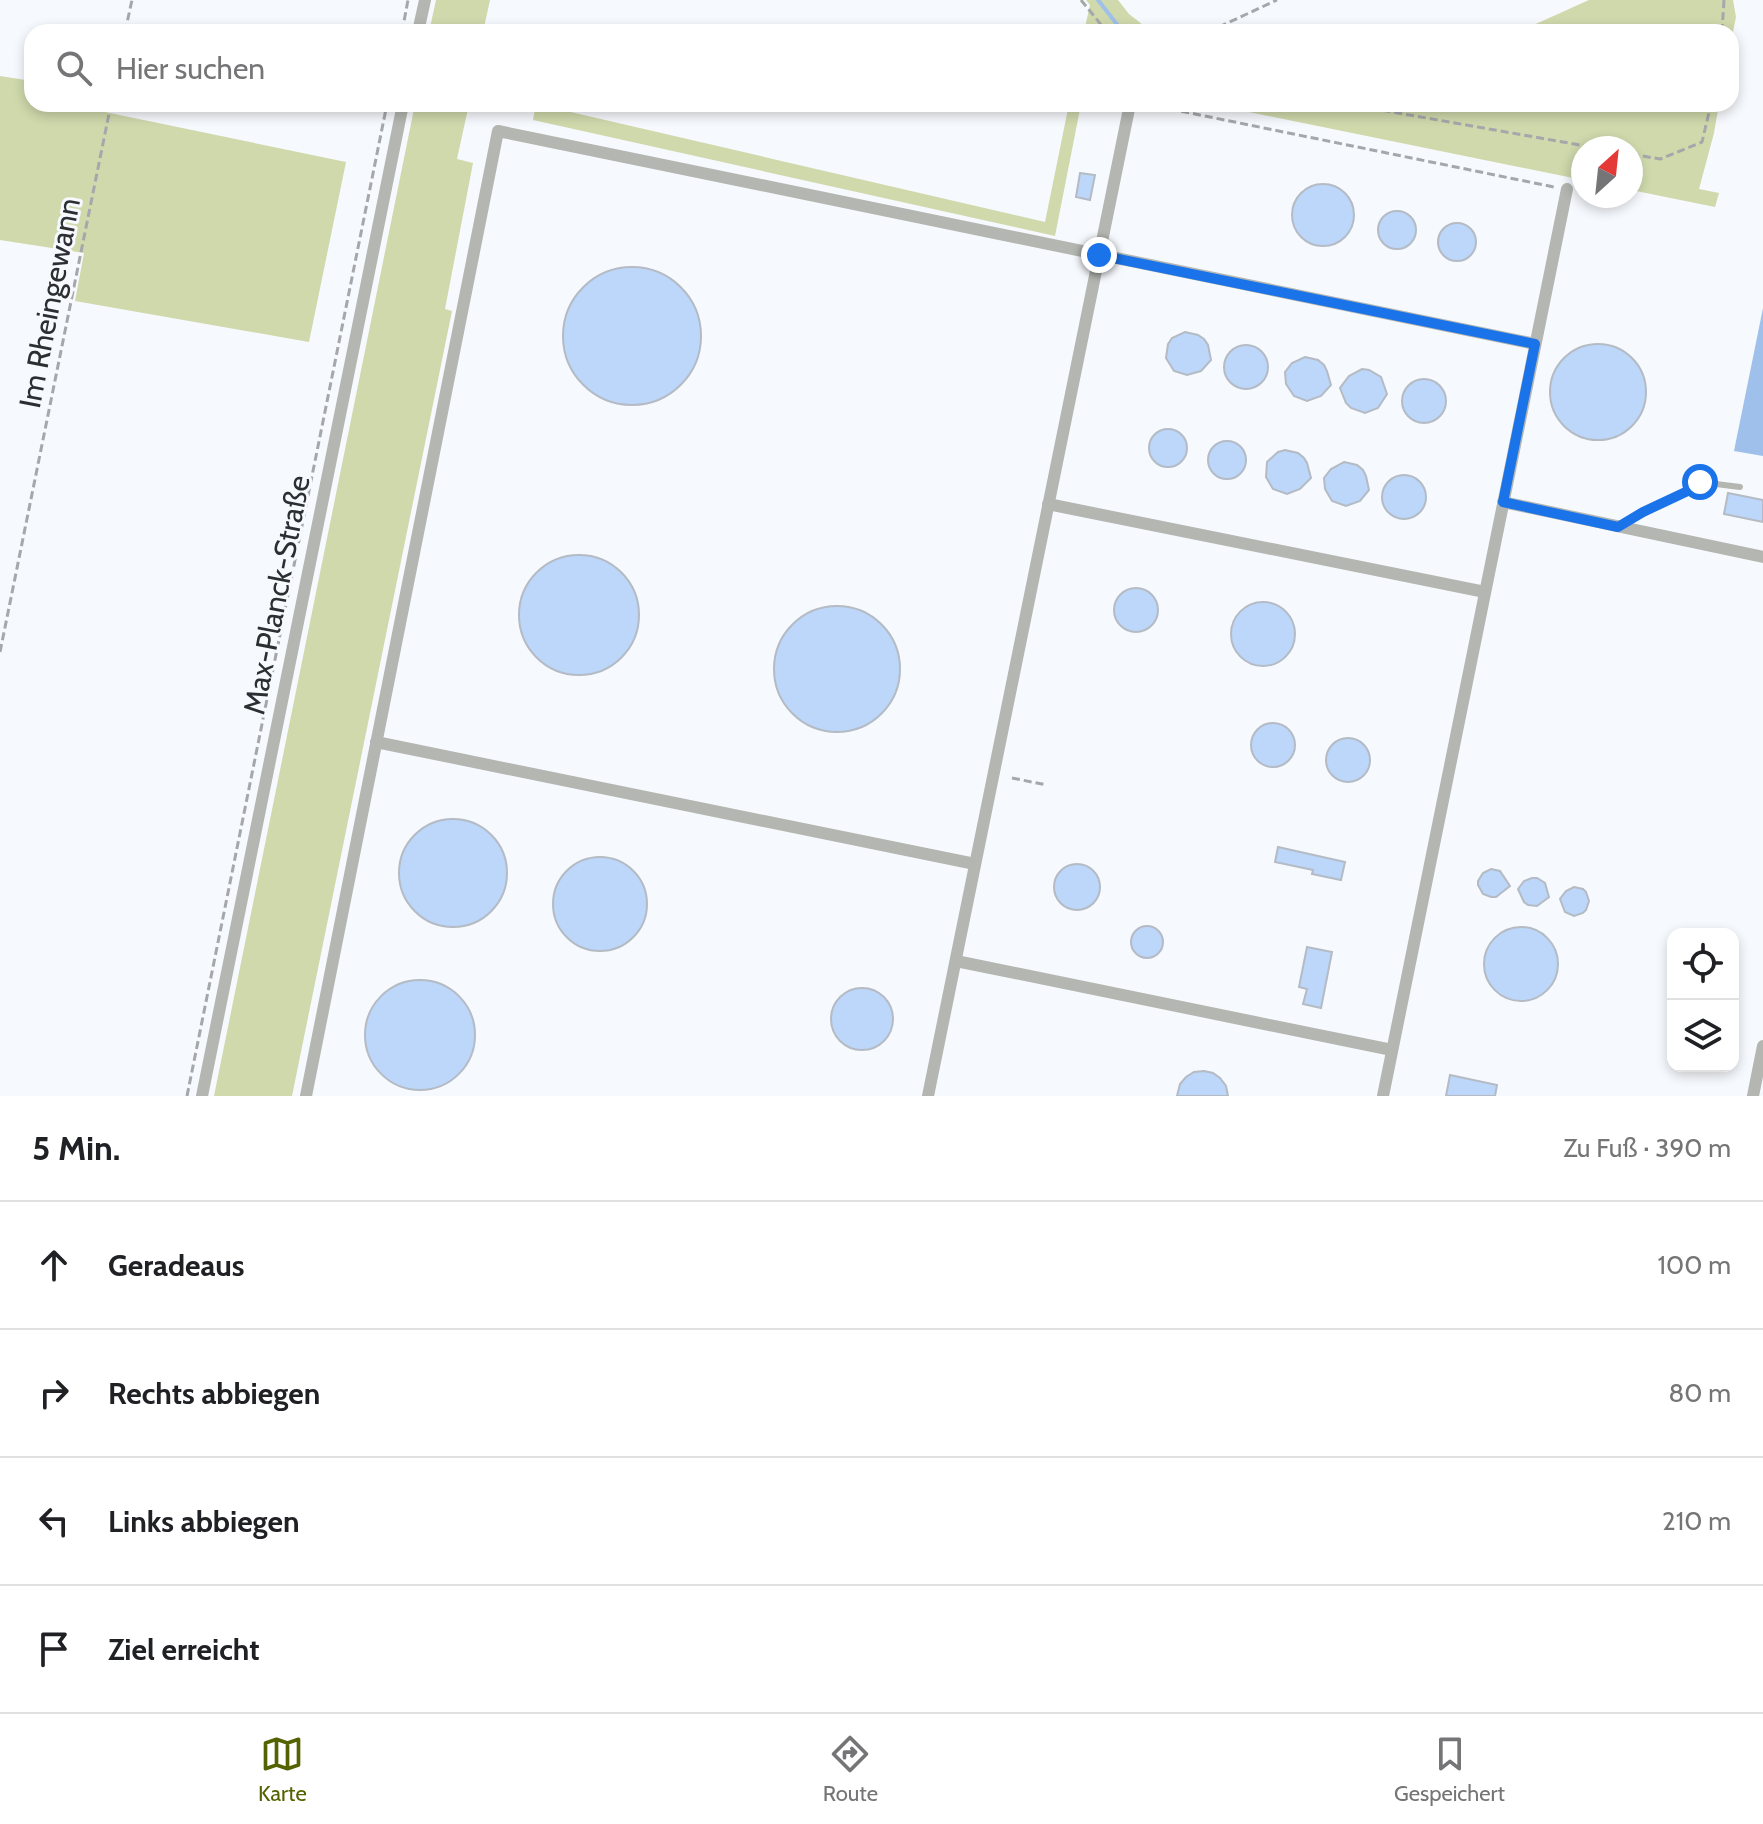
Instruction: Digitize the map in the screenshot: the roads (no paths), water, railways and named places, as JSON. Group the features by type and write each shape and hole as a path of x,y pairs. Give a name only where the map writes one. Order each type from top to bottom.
{"street":[{"path":"420,24 425,0"},
{"name":"Max-Planck-Straße","path":"202,1096 401,112"},
{"path":"928,1096 1128,112"},
{"path":"306,1096 498,131 1535,344"},
{"path":"1383,1096 1567,189"},
{"path":"1503,502 1763,557"},
{"path":"1048,504 1485,592"},
{"path":"376,742 975,864"},
{"path":"956,961 1392,1050"},
{"path":"1753,1096 1763,1046"}],"lane":[{"path":"1618,527 1700,482 1740,487"}],"water":[{"path":"1763,308 1763,456 1734,451"}],"waterway":[{"path":"1098,0 1117,24"}]}
